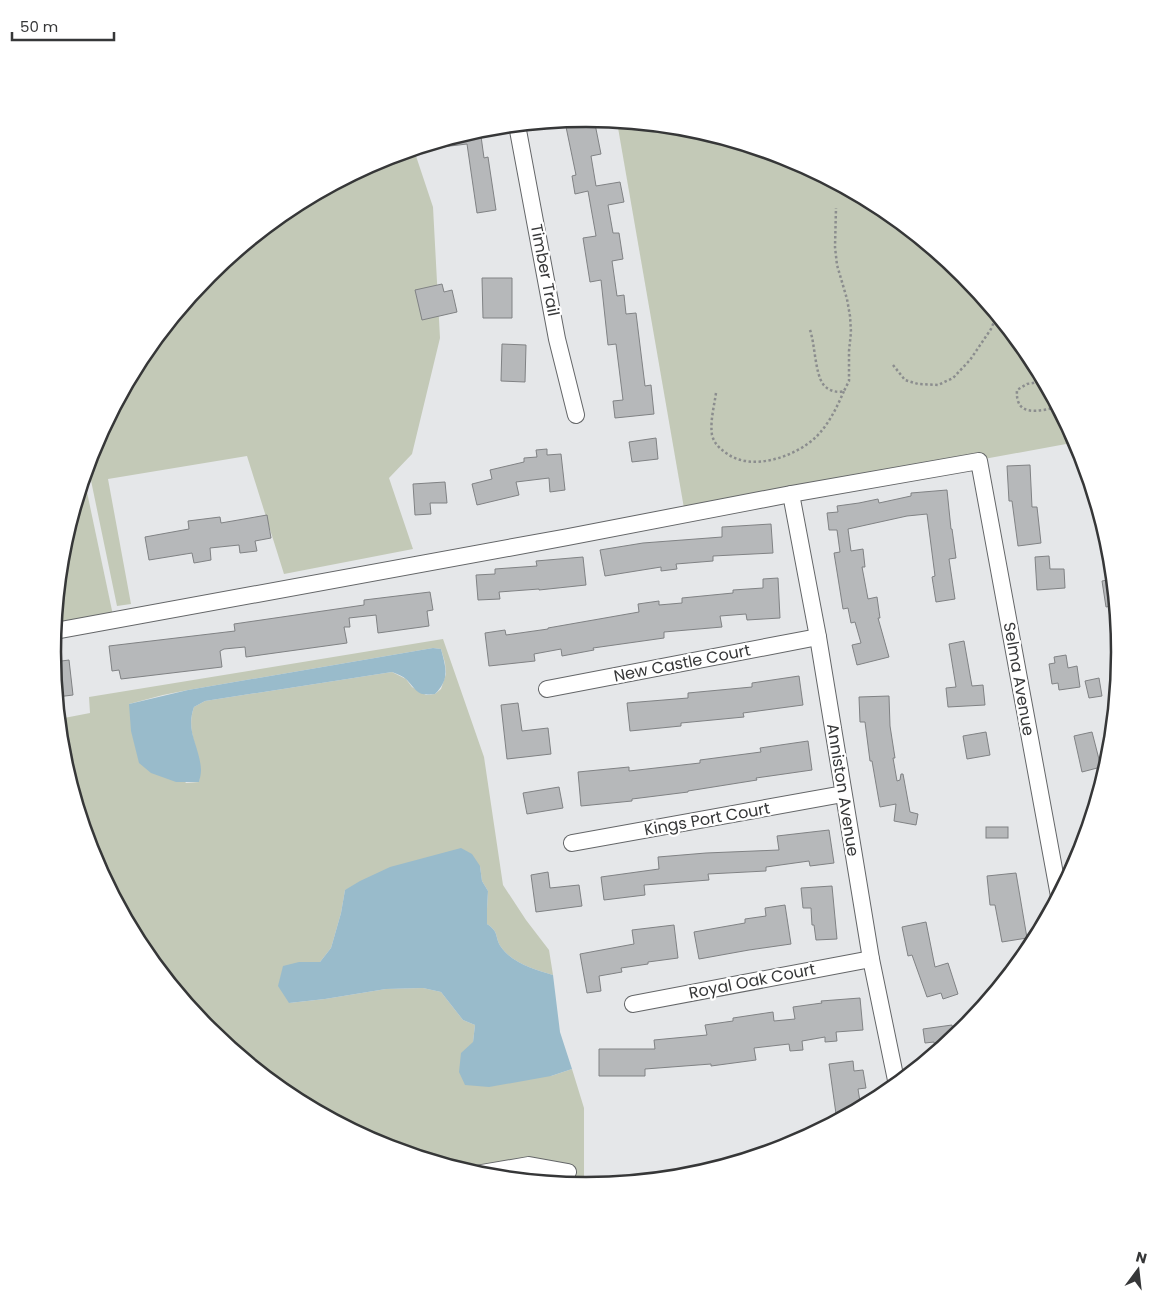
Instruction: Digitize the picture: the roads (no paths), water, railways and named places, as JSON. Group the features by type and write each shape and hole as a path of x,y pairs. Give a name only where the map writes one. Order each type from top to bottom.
{"street":[{"name":"Timber Trail","path":"518,132 558,339 576,415"},
{"name":"Selma Avenue","path":"791,494 979,461 1057,886"},
{"path":"62,630 791,494"},
{"name":"Anniston Avenue","path":"791,494 818,638 871,959 895,1077"},
{"name":"New Castle Court","path":"547,689 818,638"},
{"name":"Kings Port Court","path":"572,843 843,794"},
{"name":"Royal Oak Court","path":"633,1004 871,959"},
{"path":"499,1170 529,1165 568,1172"}],"water":[{"path":"433,648 441,649 446,673 440,689 435,694 421,694 400,675 392,672 205,701 194,707 191,724 200,761 201,774 199,782 176,782 151,773 139,763 131,731 129,704 188,690"},
{"path":"461,848 472,854 480,866 482,881 488,891 487,924 495,932 501,947 518,962 553,975 560,1032 572,1069 551,1076 489,1087 465,1085 459,1072 461,1053 473,1042 475,1025 463,1020 441,992 423,988 386,989 289,1003 278,986 283,966 299,962 320,962 331,948 341,913 345,890 390,867"}]}
